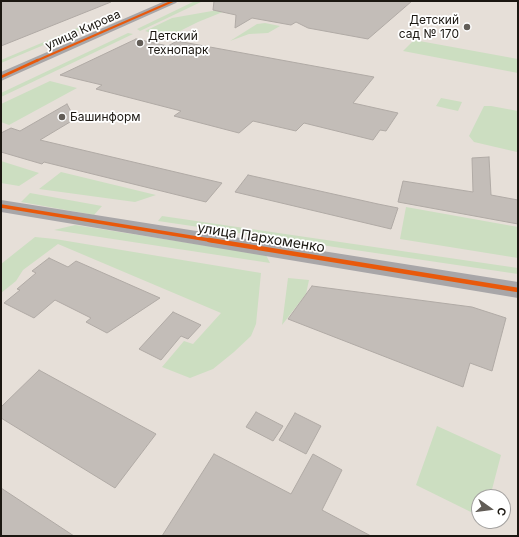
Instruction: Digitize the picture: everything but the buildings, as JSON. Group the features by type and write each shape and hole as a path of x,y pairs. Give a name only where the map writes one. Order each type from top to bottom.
{"street":[{"name":"улица Кирова","path":"1,77 173,1"},
{"name":"улица Пархоменко","path":"1,206 518,290"}],"green space":[{"path":"195,1 203,1 140,31 137,29"},
{"path":"235,7 198,22 170,36 162,36 145,31 172,18"},
{"path":"265,23 280,26 268,33 249,34 230,41 257,24"},
{"path":"82,26 89,26 1,63 1,60"},
{"path":"128,33 133,34 1,97 1,93"},
{"path":"414,40 518,59 518,73 403,51"},
{"path":"50,81 77,88 9,125 1,122 1,104"},
{"path":"441,98 462,102 458,111 436,106"},
{"path":"484,106 518,111 517,152 474,142 469,136"},
{"path":"1,161 39,173 19,186 1,183"},
{"path":"61,172 156,195 135,202 39,189"},
{"path":"30,193 102,206 94,215 21,202"},
{"path":"406,207 518,227 518,258 400,239"},
{"path":"162,216 518,268 518,274 158,221"},
{"path":"75,225 266,255 270,263 54,230"},
{"path":"35,237 261,273 256,324 251,336 213,369 190,378 162,367 184,341 193,344 221,313 58,244 23,270 16,281 1,293 1,264"},
{"path":"288,278 309,280 306,294 282,325"},
{"path":"437,426 501,455 492,489 471,489 471,512 416,485"}],"cycle path":[{"path":"1,77 173,1"},
{"path":"1,206 518,290"}],"place":[{"name":"Детский сад № 170","path":"467,27"},
{"name":"Детский технопарк","path":"140,43"},
{"name":"Башинформ","path":"62,117"}]}
